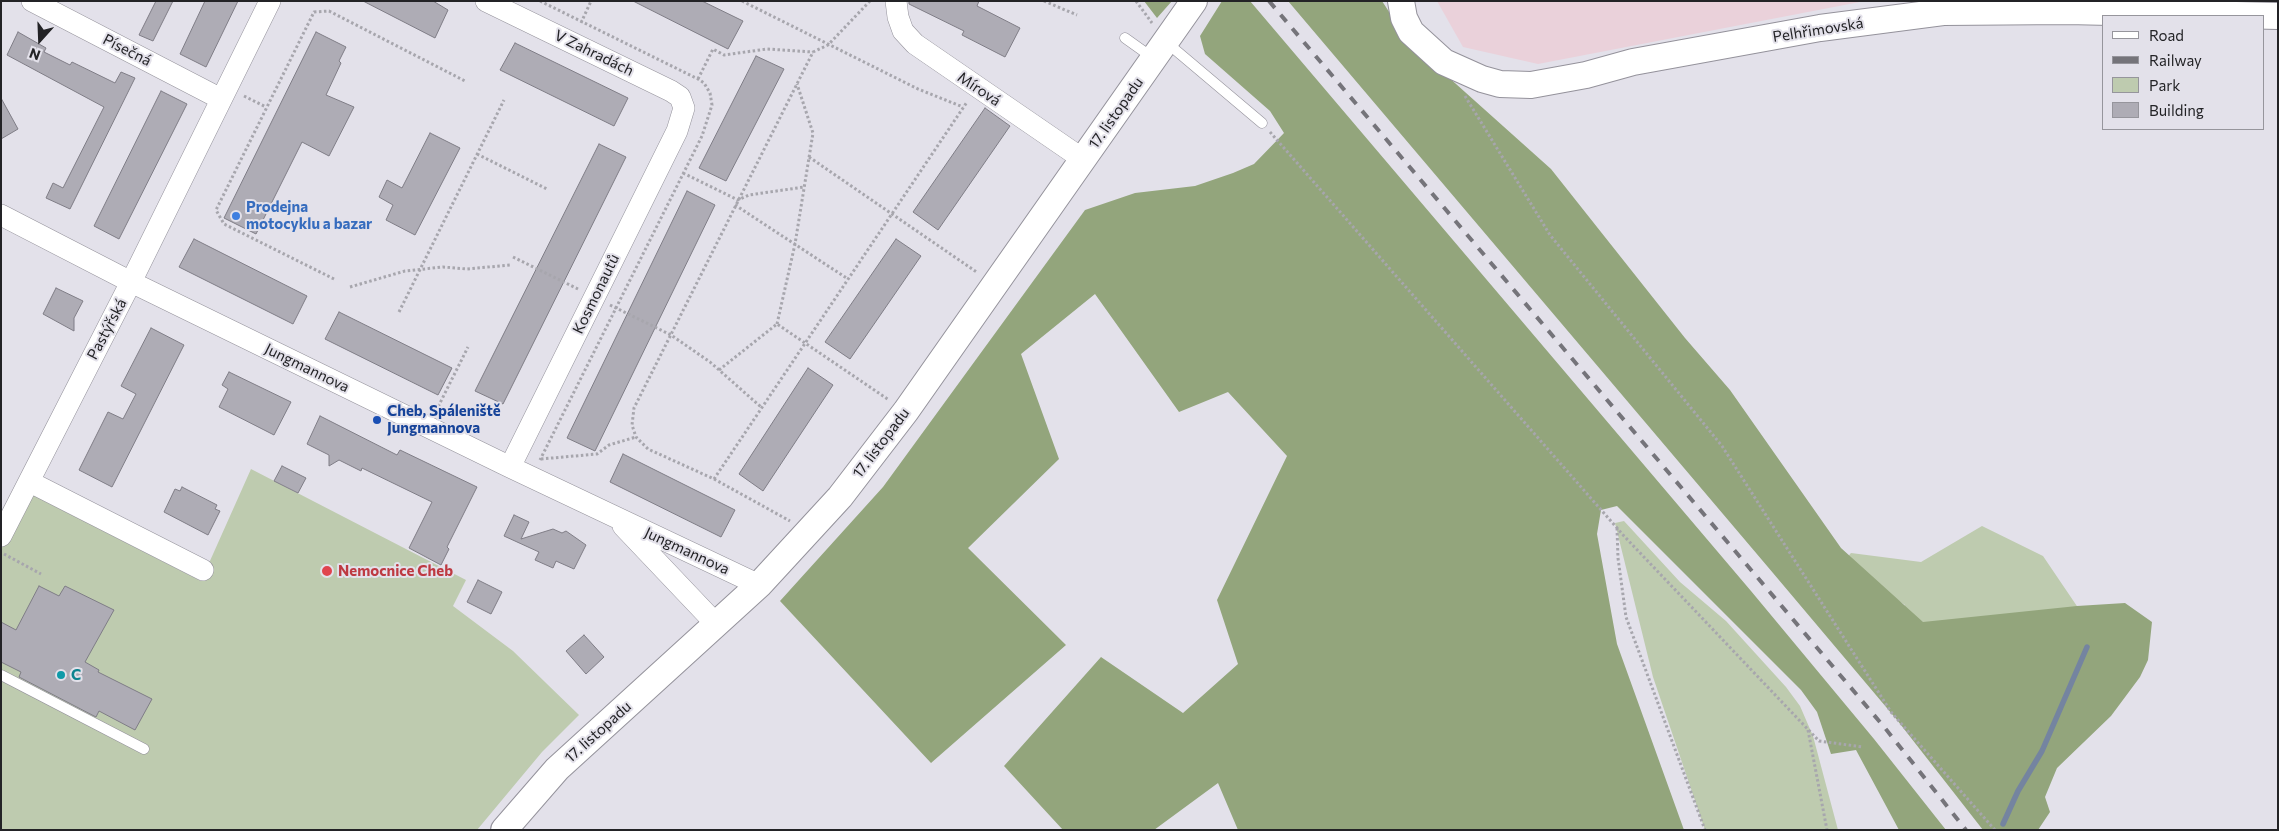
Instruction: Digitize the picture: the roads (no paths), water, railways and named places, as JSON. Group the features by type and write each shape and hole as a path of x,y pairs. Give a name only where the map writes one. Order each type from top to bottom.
{"street":[{"name":"Písečná","path":"32,1 224,93"},
{"name":"Pastýřská","path":"1,536 131,282 270,1"},
{"name":"V Zahradách","path":"486,1 671,91 680,98 684,108 682,120"},
{"name":"Mírová","path":"896,1 898,17 904,31 915,44 1084,160"},
{"name":"17. listopadu","path":"505,829 557,770 759,585 840,497 906,411 1194,1"},
{"name":"Pelhřimovská","path":"1402,1 1404,18 1411,32 1428,50 1444,62 1463,71 1500,84 1531,84 1557,81 1633,62 1820,28 1943,12 2068,11 2236,15"},
{"name":"Pelhřimovská","path":"2264,16 2278,16"},
{"name":"Kosmonautů","path":"510,467 682,120"},
{"name":"Jungmannova","path":"1,215 131,282 510,467 536,468 615,516 759,585"},
{"path":"30,482 203,570"},
{"name":"Jungmannova","path":"615,516 716,624"}],"lane":[{"path":"1125,38 1160,50 1262,123"},
{"path":"1,675 144,749"}],"waterway":[{"path":"2003,824 2018,791 2042,751 2087,647"}],"railway":[{"path":"1269,1 1885,728 1966,830"}],"place":[{"name":"Prodejna motocyklu a bazar","path":"236,216"},
{"name":"Cheb, Spáleniště Jungmannova","path":"377,420"},
{"name":"Nemocnice Cheb","path":"327,571"},
{"name":"C","path":"61,675"}]}
